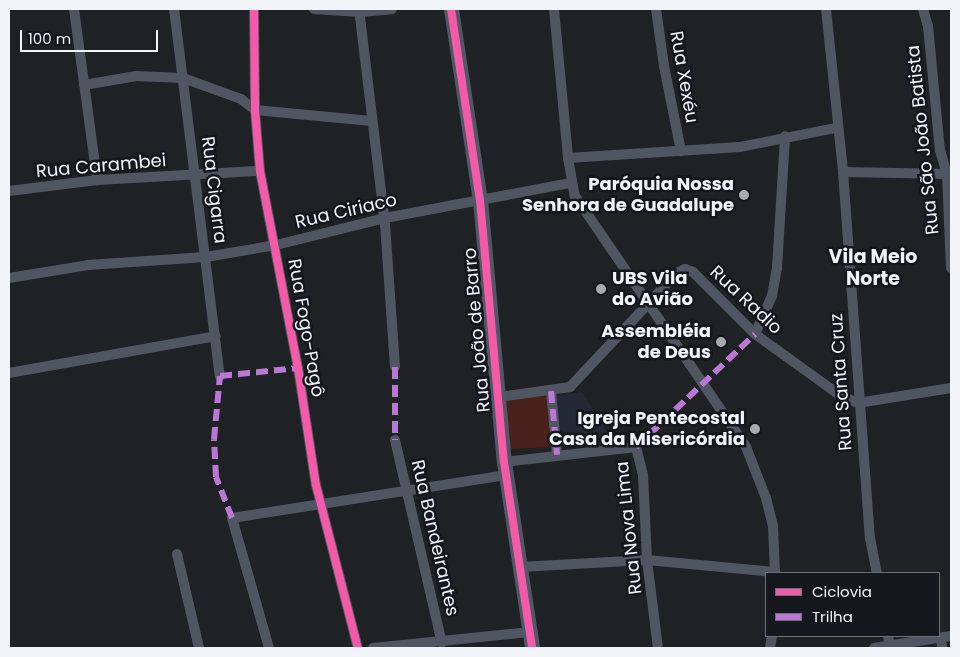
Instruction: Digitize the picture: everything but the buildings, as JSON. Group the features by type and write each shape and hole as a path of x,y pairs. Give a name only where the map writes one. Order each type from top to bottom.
{"street":[{"path":"74,9 97,180"},
{"name":"Rua Cigarra","path":"174,9 220,376"},
{"name":"Rua Fogo-Pagô","path":"254,9 254,110 260,172 276,245 320,505 358,648"},
{"path":"314,9 392,9"},
{"name":"Rua João de Barro","path":"451,9 480,200 505,469 532,648"},
{"path":"554,9 571,183 583,211 649,303 753,461 773,526 775,572"},
{"name":"Rua Xexéu","path":"656,9 664,66 681,151"},
{"name":"Rua Santa Cruz","path":"826,9 836,128 843,172 858,403 870,538 877,572"},
{"name":"Rua São João Batista","path":"923,9 940,150 949,174 951,268"},
{"path":"360,10 371,121 385,218 394,367"},
{"path":"84,85 136,76 183,78 241,98 254,110 371,121"},
{"path":"568,158 750,146 785,136 836,128"},
{"path":"755,334 772,296 777,268 785,136"},
{"name":"Rua Carambei","path":"9,191 97,180 260,172"},
{"path":"843,172 949,174"},
{"name":"Rua Ciriaco","path":"9,278 88,265 206,257 276,245 385,218 571,183"},
{"name":"Rua Radio","path":"498,397 563,390 576,383 677,273 688,269 755,334 828,388 858,403"},
{"path":"9,373 216,336"},
{"path":"858,403 951,388"},
{"path":"551,391 557,455"},
{"name":"Rua Bandeirantes","path":"396,440 442,643"},
{"name":"Rua Nova Lima","path":"269,648 232,518 409,491 557,455 636,447 642,475 647,560 658,648"},
{"path":"177,554 199,648"},
{"path":"520,568 647,560 765,572"},
{"path":"373,648 442,643 530,632"},
{"path":"874,648 889,641 945,641"}],"shaded area":[{"path":"582,392 614,442 568,446 567,433 556,427 555,396"},
{"path":"551,396 554,447 506,449 503,399"}],"marked path":[{"path":"636,447 755,334"},
{"path":"395,367 395,440"},
{"path":"232,518 216,477 214,439 220,376 298,368"},
{"path":"551,391 557,455"}],"cycle path":[{"path":"254,9 255,110 260,171 298,368 316,485 358,648"},
{"path":"451,9 480,200 504,462 532,648"}],"place":[{"name":"Paróquia Nossa Senhora de Guadalupe","path":"744,195"},
{"name":"UBS Vila do Avião","path":"601,289"},
{"name":"Assembléia de Deus","path":"721,342"},
{"name":"Igreja Pentecostal Casa da Misericórdia","path":"755,429"}],"district":[{"name":"Vila Meio Norte","path":"873,268"}]}
